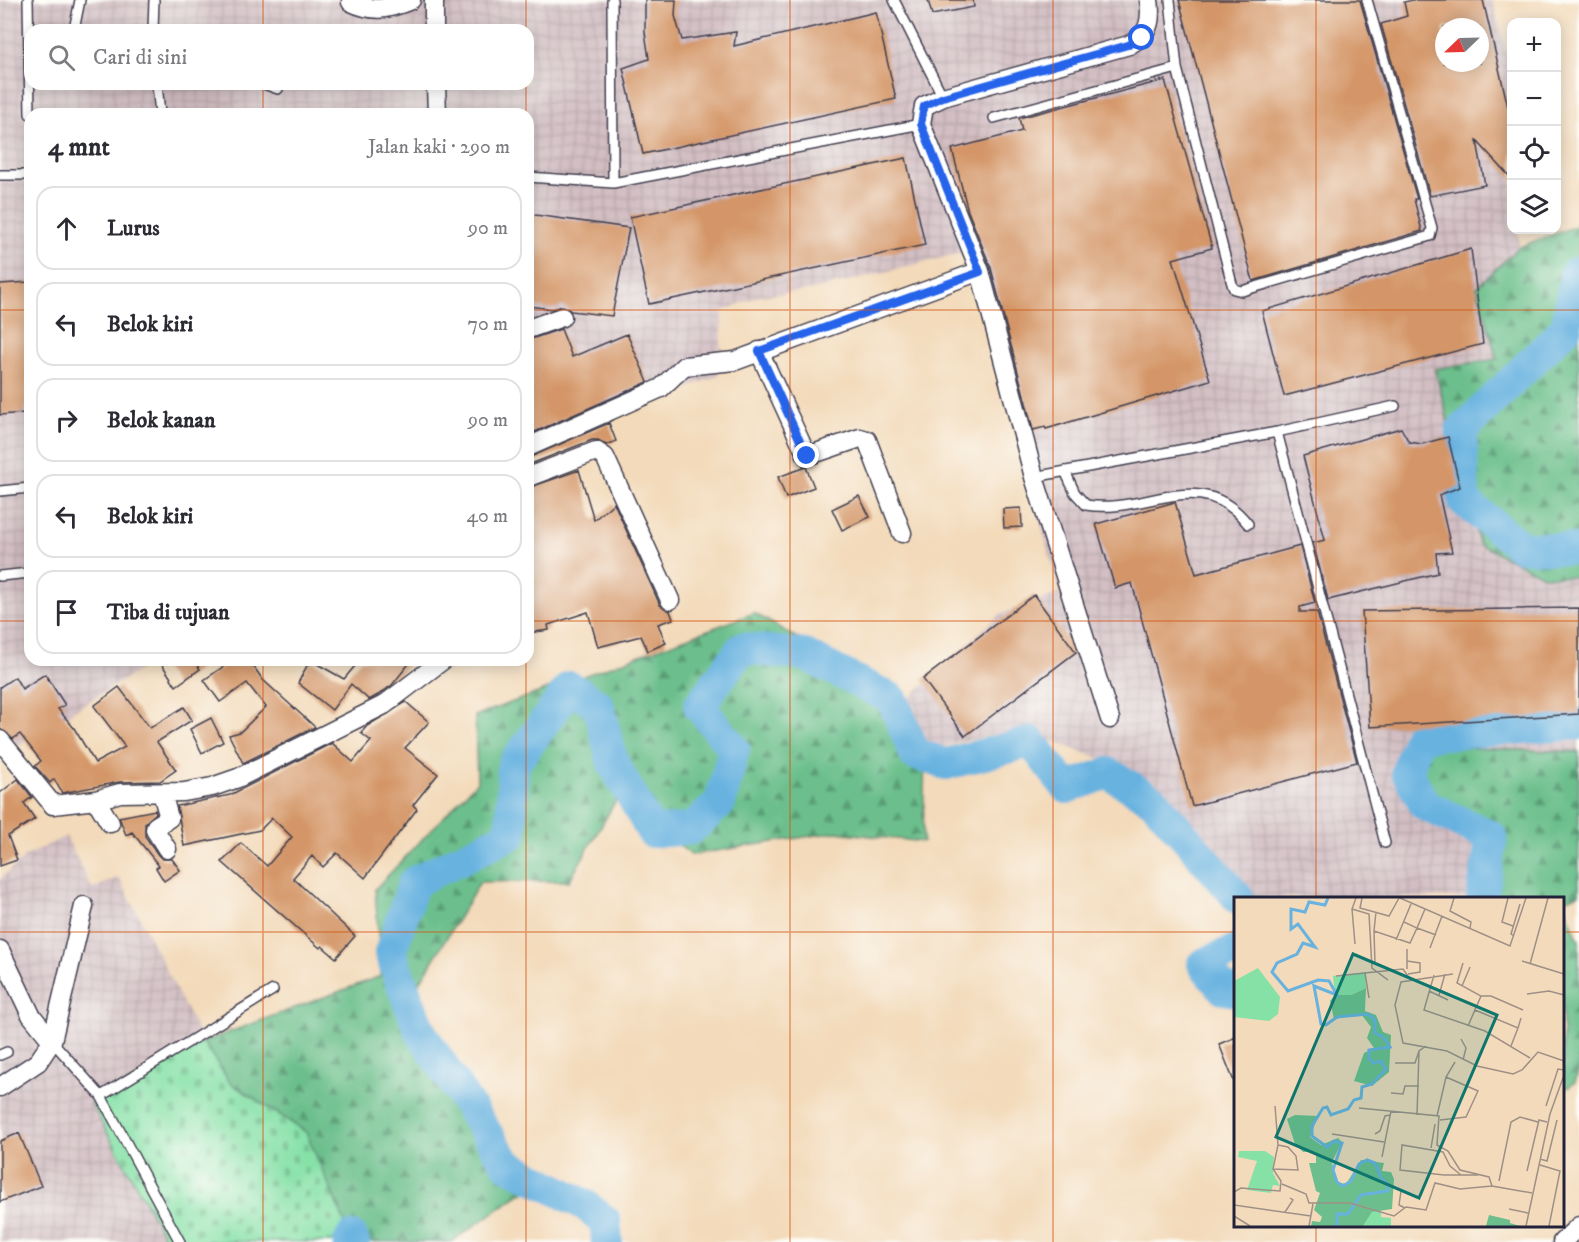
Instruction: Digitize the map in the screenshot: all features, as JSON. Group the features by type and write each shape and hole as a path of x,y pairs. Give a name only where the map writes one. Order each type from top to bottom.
{"street":[{"path":"351,2 370,10 382,10 411,0"},
{"path":"434,0 435,24"},
{"path":"1110,719 1034,477 980,272 921,124 924,106 943,97 1128,45 1142,38 1150,22 1149,0"},
{"path":"433,108 435,90"},
{"path":"534,444 661,388 684,366 735,361 980,272"},
{"path":"534,327 562,316"},
{"path":"759,351 807,456 860,438 867,440 902,533"},
{"path":"534,475 596,451 601,452 670,600"},
{"path":"2,747 53,805 96,800 120,793 162,793 212,788 238,778 384,705 430,666"},
{"path":"162,793 169,818 156,826 155,830 167,849"},
{"path":"96,800 110,823"},
{"path":"0,1087 38,1062 52,1041 84,906"},
{"path":"0,950 31,1014 52,1041"},
{"path":"1562,1242 1579,1226"}],"lane":[{"path":"28,0 28,24"},
{"path":"75,24 80,0"},
{"path":"153,24 154,0"},
{"path":"612,0 613,183"},
{"path":"894,0 943,97"},
{"path":"1170,0 1177,68 1234,289 1242,291 1424,240 1430,236 1432,228 1367,0"},
{"path":"994,118 1177,68"},
{"path":"30,90 30,108"},
{"path":"158,90 159,108"},
{"path":"534,177 613,183 921,124"},
{"path":"0,175 24,175"},
{"path":"1034,477 1277,432 1395,406"},
{"path":"1277,432 1385,843"},
{"path":"1065,471 1075,493 1086,505 1121,504 1194,494 1213,495 1238,511 1248,524"},
{"path":"0,491 24,489"},
{"path":"0,576 24,574"},
{"path":"101,1096 273,990"},
{"path":"52,1041 101,1096 180,1242"}],"shaded area":[{"path":"0,0 1492,0 1507,55 1507,234 1518,234 1519,247 1477,287 1497,359 1435,370 1544,576 1579,577 1579,752 1410,746 1398,785 1471,835 1498,888 1495,897 1248,897 1136,772 1019,729 925,750 906,701 1000,614 1060,593 1028,479 999,347 965,252 813,290 759,296 723,311 719,375 534,450 534,108 24,108 24,666 145,666 8,752 0,740"},
{"path":"66,836 92,889 119,877 203,1042 91,1103 167,1242 0,1242 0,879 26,856"}],"green space":[{"path":"1579,225 1579,577 1544,576 1479,544 1435,369 1497,359 1477,287 1519,247 1554,234 1561,234 1561,232"},
{"path":"754,613 906,701 925,750 923,842 836,832 691,855 618,797 569,881 480,882 411,997 532,1186 451,1242 353,1242 306,1132 230,1083 203,1042 381,976 375,889 477,782 475,716"},
{"path":"1410,746 1579,752 1579,894 1564,901 1564,897 1495,897 1497,887 1471,835 1398,785"},
{"path":"1564,904 1579,941 1579,1070 1575,1082 1564,1089"},
{"path":"203,1042 230,1083 306,1132 353,1242 167,1242 91,1103"}],"building":[{"path":"645,0 676,0 675,16 682,40 736,32 734,46 876,12 896,99 643,154 623,68 649,59 645,32"},
{"path":"928,0 973,0 974,7 932,15"},
{"path":"1179,0 1360,0 1417,199 1414,199 1422,231 1253,281"},
{"path":"1413,0 1483,0 1487,18 1435,18 1435,72 1489,72 1489,26 1507,103 1507,174 1477,141 1485,185 1430,196 1381,24 1407,16 1404,2"},
{"path":"1165,80 1212,248 1173,259 1210,380 1046,429 1045,427 1033,430 991,268 968,211 952,149 1022,131 1019,118"},
{"path":"906,158 925,245 649,304 630,217"},
{"path":"534,215 629,228 612,316 571,311 563,306 552,309 534,307"},
{"path":"1471,249 1483,344 1284,396 1262,311"},
{"path":"24,282 24,413 0,415 0,284"},
{"path":"561,329 572,357 627,334 648,382 534,432 534,338"},
{"path":"609,423 616,441 607,445 598,440 592,440 534,463 534,455"},
{"path":"1401,428 1409,442 1422,444 1448,437 1460,487 1439,495 1452,552 1436,553 1438,573 1328,600 1313,543 1325,540 1303,456"},
{"path":"806,467 814,487 786,498 778,477"},
{"path":"579,470 594,520 614,503 660,605 670,611 673,619 658,624 666,643 648,651 641,636 598,647 588,612 548,625 549,630 534,632 534,486"},
{"path":"859,496 870,517 842,530 832,509"},
{"path":"1175,502 1196,574 1300,546 1315,603 1300,607 1300,612 1317,612 1357,762 1192,806 1132,583 1115,588 1096,524"},
{"path":"1021,508 1022,527 1004,528 1003,509"},
{"path":"1034,595 1076,652 965,736 923,679"},
{"path":"1579,608 1579,714 1370,727 1362,611"},
{"path":"163,666 198,666 200,669 176,686"},
{"path":"224,666 253,666 263,680 315,727 243,763 229,735 240,732 266,707 247,683 220,702 204,680"},
{"path":"307,666 321,666 344,679 355,666 407,666 392,685 369,700 351,684 332,710 298,683"},
{"path":"45,674 65,705 58,709 74,728 95,763 125,747 94,706 119,687 150,728 184,707 192,720 157,742 176,770 160,781 120,782 62,793 54,779 50,783 35,766 41,761 20,734 13,739 0,729 0,687 15,677 22,689"},
{"path":"406,702 429,722 405,748 438,774 413,805 417,809 365,878 337,853 323,867 312,856 293,878 355,936 336,958 322,946 320,948 222,862 241,843 267,866 292,837 272,818 260,830 184,846 177,806 230,795 332,743 353,762 371,741 361,733 367,726"},
{"path":"211,718 223,742 202,753 190,729"},
{"path":"18,779 32,797 24,803 35,819 8,836 17,860 0,866 0,793"},
{"path":"155,810 156,813 145,823 145,836 162,859 172,859 180,870 164,881 156,868 159,866 132,832 126,835 119,817"},
{"path":"1234,1038 1234,1082 1219,1044"},
{"path":"19,1133 41,1186 0,1202 0,1141"}],"waterway":[{"path":"1579,272 1576,273 1566,328 1461,431 1464,501 1521,547 1579,550"},
{"path":"607,1242 605,1221 585,1205 507,1164 420,1031 390,953 414,882 511,834 513,765 570,687 598,705 613,763 652,832 691,829 720,803 734,749 699,706 742,648 805,655 892,699 915,754 946,764 1031,742 1067,788 1108,773 1154,801 1237,897"},
{"path":"1482,897 1492,837 1425,805 1407,772 1419,736 1579,724"},
{"path":"1234,951 1203,964 1223,989 1234,991"},
{"path":"349,1242 352,1237 354,1242"}],"route":[{"path":"807,456 759,351 980,272 921,124 921,113 924,106 943,97 1128,45 1142,38"}]}
